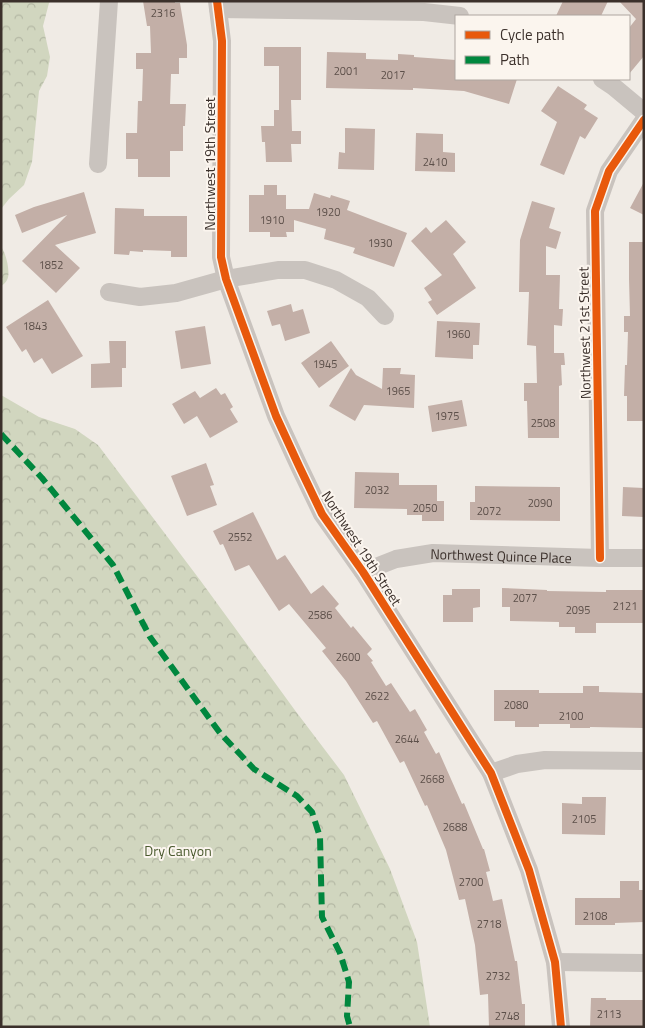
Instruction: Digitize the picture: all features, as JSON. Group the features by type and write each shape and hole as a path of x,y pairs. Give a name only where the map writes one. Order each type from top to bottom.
{"street":[{"path":"98,164 109,1"},
{"path":"218,5 424,12 455,15"},
{"name":"Northwest 19th Street","path":"218,5 222,41 221,257 226,279 276,416 322,514 363,572 491,773 529,870 555,962 561,1027"},
{"path":"604,80 614,86 644,112"},
{"name":"Northwest 21st Street","path":"600,558 595,211 609,171 644,120"},
{"path":"109,292 140,296 176,293 226,279 278,270 306,270 336,280 368,298 385,316"},
{"name":"Northwest Quince Place","path":"363,572 396,559 433,553 644,558"},
{"path":"491,773 516,764 545,760 644,761"},
{"path":"555,962 644,962"}],"green space":[{"path":"1,1 51,1 43,26 50,57 47,76 39,91 32,162 24,185 1,209"},
{"path":"1,247 6,258 8,277 1,286"},
{"name":"Dry Canyon","path":"1,395 39,417 75,429 98,445 344,775 390,869 417,942 430,1027 1,1027"}],"building":[{"path":"143,1 175,1 175,3 180,3 187,45 187,58 179,58 179,74 171,74 170,104 186,104 185,126 183,126 183,151 170,151 170,177 138,177 138,159 126,159 126,133 137,133 138,101 142,101 143,69 136,69 136,53 151,53 150,26 147,26"},
{"path":"563,1 608,1 601,15 556,15"},
{"path":"619,1 644,1 644,56 630,73 630,27 636,19"},
{"path":"264,47 301,47 301,100 291,100 292,131 301,131 301,144 291,144 292,162 266,162 265,142 262,142 261,126 274,126 274,110 279,110 279,66 264,66"},
{"path":"327,52 366,53 366,59 398,60 398,54 455,60 455,80 517,80 509,104 464,91 413,88 413,90 326,88"},
{"path":"558,86 587,105 584,109 598,118 585,139 580,136 564,175 540,165 557,122 541,111"},
{"path":"345,128 375,129 374,170 338,169 339,152 345,153"},
{"path":"416,133 443,134 443,152 455,153 455,172 415,171"},
{"path":"644,182 644,215 630,208"},
{"path":"264,185 277,185 277,195 286,195 286,209 309,209 314,193 330,198 331,195 350,201 347,210 407,233 394,267 353,253 355,248 324,239 326,229 294,220 294,232 286,232 287,237 270,237 270,232 249,232 249,195 264,195"},
{"path":"84,192 96,233 55,245 80,268 56,293 22,261 67,215 22,233 15,215 34,207"},
{"path":"532,201 555,208 549,228 561,232 556,249 546,246 546,275 560,275 559,309 563,309 562,326 554,325 554,353 564,353 565,365 561,365 562,385 559,386 559,438 528,438 527,401 524,401 524,383 537,383 536,346 527,345 529,292 519,292 520,240"},
{"path":"115,208 144,209 144,216 187,216 187,257 171,257 171,251 143,250 143,252 130,251 129,255 114,254"},
{"path":"446,220 466,242 453,254 476,288 437,315 428,302 432,300 424,288 442,275 411,241 426,227 431,233"},
{"path":"629,242 644,242 644,421 627,421 627,396 624,396 628,332 624,332 624,316 630,316"},
{"path":"48,300 83,356 52,374 42,358 34,363 26,349 22,352 6,327"},
{"path":"291,304 293,312 303,309 310,333 285,341 280,324 272,326 267,311"},
{"path":"437,321 480,323 479,345 473,345 473,359 435,357"},
{"path":"205,326 211,364 181,369 175,331"},
{"path":"109,341 126,341 126,368 122,368 122,387 91,388 91,364 110,363"},
{"path":"331,341 349,366 319,388 301,363"},
{"path":"351,368 356,375 382,389 383,368 401,368 400,374 415,375 414,408 364,405 355,421 329,406"},
{"path":"216,388 221,395 225,393 233,407 230,409 238,422 210,438 197,416 184,424 172,404 195,391 200,398"},
{"path":"462,400 467,426 432,432 428,406"},
{"path":"206,463 214,485 210,486 217,505 187,516 171,476"},
{"path":"355,472 399,473 399,485 437,485 437,501 444,501 444,521 422,521 422,515 407,515 407,509 354,508"},
{"path":"475,486 560,487 560,521 470,520 470,502 475,502"},
{"path":"623,487 644,488 644,517 622,516"},
{"path":"253,512 277,560 285,555 311,594 323,585 339,604 335,608 351,628 353,626 372,649 367,654 373,661 371,662 386,686 391,683 410,712 415,709 427,730 424,732 436,754 439,752 484,849 490,871 486,872 493,901 502,899 515,961 517,961 522,1004 525,1004 525,1027 489,1027 488,994 480,995 475,945 465,899 459,900 446,850 427,805 425,806 404,761 400,763 377,721 373,723 346,681 322,651 326,648 289,604 279,611 249,565 235,571 223,544 220,545 213,531"},
{"path":"502,588 606,592 606,590 644,590 644,623 596,623 596,633 575,633 575,627 559,627 559,622 510,621 510,607 502,607"},
{"path":"452,589 480,589 480,607 473,608 473,622 443,622 443,595 452,595"},
{"path":"583,686 599,686 599,692 644,693 644,728 570,728 570,724 539,724 539,727 515,727 515,721 494,721 494,690 539,690 539,693 583,693"},
{"path":"582,797 606,797 605,835 562,834 562,803 582,804"},
{"path":"620,881 639,881 639,890 644,890 644,922 615,923 615,925 575,925 575,898 620,898"},
{"path":"591,998 644,1000 644,1027 590,1027"}],"marked path":[{"path":"1,434 42,478 113,565 150,637 220,733 254,769 297,796 312,812 320,837 322,917 340,953 349,982 347,1016 350,1027"}],"cycle path":[{"path":"217,1 222,41 221,257 226,279 276,416 322,514 363,572 491,773 529,870 555,962 561,1027"},
{"path":"600,558 595,211 609,171 644,120"}]}
